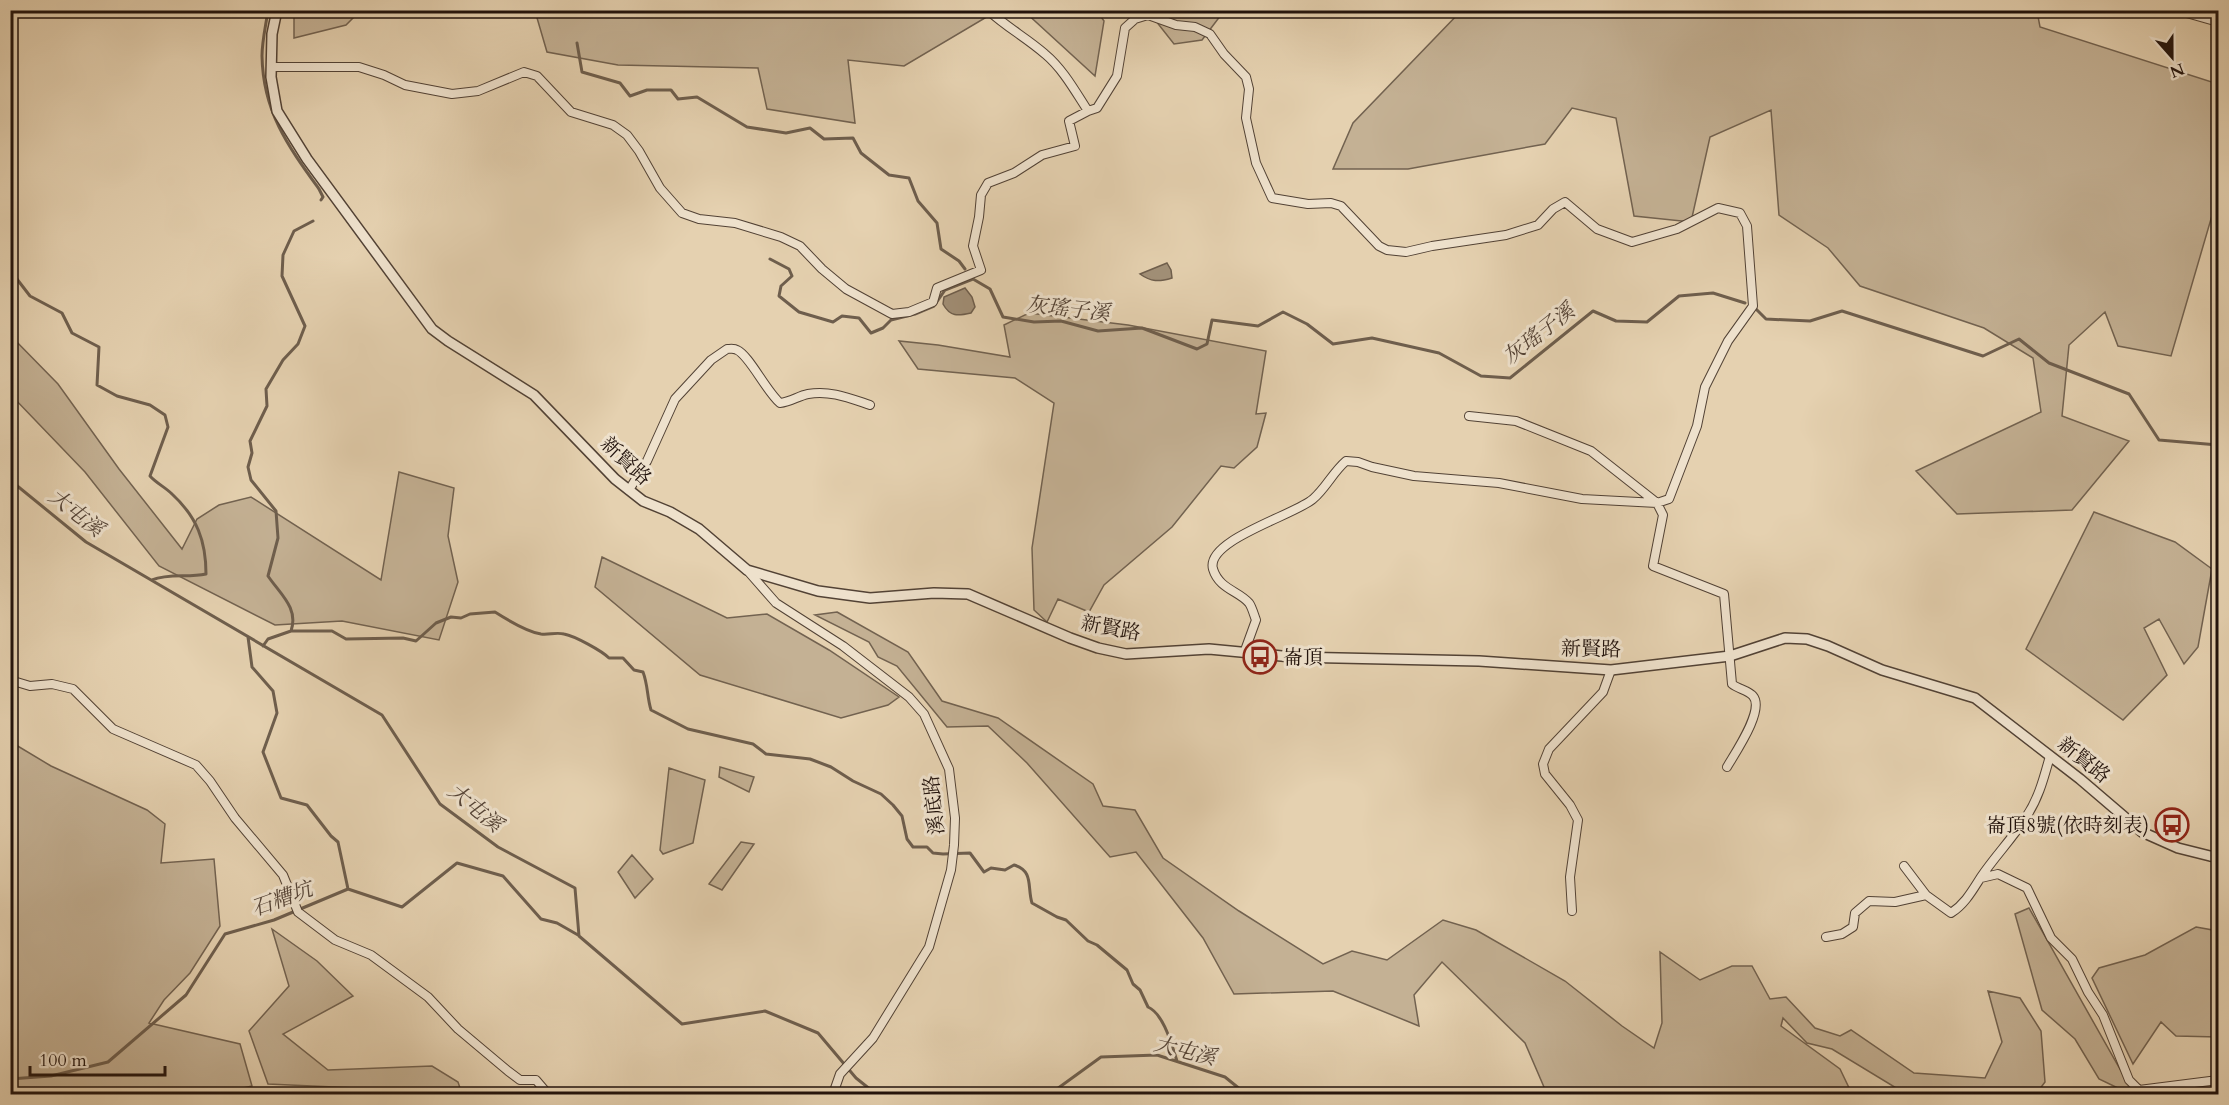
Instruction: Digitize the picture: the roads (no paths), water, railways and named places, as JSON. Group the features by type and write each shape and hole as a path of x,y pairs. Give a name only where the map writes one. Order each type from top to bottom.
{"street":[{"name":"新賢路","path":"277,10 272,34 271,67 277,111 307,159 432,329 447,341 534,395 615,479 643,501 670,512 699,529 747,570 818,591 863,598 934,593 968,594 1070,638 1098,648 1126,654 1209,649 1292,657 1479,662 1611,670 1730,656 1785,638 1807,639 1882,670 1975,698 2142,832 2178,848 2218,857"},
{"path":"988,10 1047,55 1088,111"},
{"path":"2176,10 2218,22"},
{"path":"271,67 359,67 405,85 453,94 477,91 524,72 537,76 571,112 613,126 627,135 660,188 682,213 699,219 735,223 781,237 800,246 846,289 892,314 909,312 933,302 937,288 981,270 973,246 980,217 981,195 988,183 1014,173 1042,155 1075,146 1070,121 1097,108 1117,76 1125,28 1135,19 1148,15 1176,25 1195,27 1210,34 1224,54 1246,77 1249,89 1246,118 1256,163 1272,198 1308,204 1331,203 1341,206 1379,246 1387,250 1406,252 1506,235 1538,225 1553,209 1565,202 1597,229 1632,242 1677,229 1718,208 1740,213 1747,226 1753,306 1728,341 1705,387 1698,426 1669,499 1657,503 1582,499 1499,483 1414,476 1346,461 1325,488 1311,501 1228,543 1215,555 1212,566 1216,578 1234,594 1250,603 1256,620 1244,653"},
{"path":"629,490 648,460 675,399 711,360 727,349 736,350 744,356 772,396 780,403 789,402 806,394 832,393 870,405"},
{"path":"1469,416 1516,421 1591,451 1657,503 1663,515 1653,566 1724,594 1732,684 1751,694 1756,707 1754,716 1727,766"},
{"name":"溪底路","path":"747,570 776,603 843,645 909,697 924,714 949,768 955,818 954,847 929,947 873,1038 854,1062 840,1074 833,1095"},
{"path":"1572,911 1570,877 1578,820 1570,805 1545,774 1543,764 1549,749 1603,692 1611,670"},
{"path":"10,680 30,686 52,684 73,689 113,729 196,765 235,818 283,875 298,912 335,940 371,955 428,998 458,1029 508,1071 520,1080 537,1080 548,1095"},
{"path":"1904,866 1926,895 1951,913 1972,893 2027,816 2042,787 2050,756"},
{"path":"1981,878 1998,874 2027,888 2051,938 2072,959 2088,992 2103,1015 2133,1086 2139,1090 2218,1080"},
{"path":"1826,937 1842,934 1853,927 1855,913 1869,901 1895,902 1926,895"}],"waterway":[{"path":"268,10 262,56 267,94 279,127 319,189 323,197 321,200"},
{"name":"灰瑤子溪","path":"577,43 582,72 620,83 630,96 647,90 671,90 678,99 697,97 747,127 786,133 810,128 824,139 853,138 861,153 889,175 909,178 918,201 937,223 941,249 959,261 965,269"},
{"path":"263,646 268,639 291,631 293,623 287,602 268,576 278,538 276,511 251,480 248,467 252,453 250,441 267,406 266,389 283,360 298,344 305,326 282,276 283,255 294,231 313,221"},
{"path":"770,259 789,269 792,276 781,286 779,296 799,312 833,322 842,316 859,318 871,333 883,328 891,320 934,306 945,290 973,279"},
{"path":"10,270 30,296 62,313 72,333 99,347 97,385 117,396 150,405 165,415 168,427 150,476 181,503 194,521 202,540 206,574 152,580"},
{"name":"灰瑤子溪","path":"973,279 990,289 1003,317 1034,322 1061,321 1098,331 1142,328 1197,349 1207,344 1212,320 1258,326 1283,312 1307,324 1333,344 1372,338 1439,353 1481,376 1510,378 1593,311 1616,321 1647,322 1679,296 1713,293 1745,303"},
{"name":"灰瑤子溪","path":"1754,307 1766,319 1810,321 1842,311 1983,356 2019,339 2049,363 2129,394 2159,440 2218,445"},
{"name":"大屯溪","path":"10,480 86,542 382,715 440,804 498,847 575,888 579,936 682,1024 765,1011 818,1033 856,1078 876,1094"},
{"path":"291,631 332,631 346,639 403,638 416,641 436,623 451,617 461,618 470,614 495,612 530,631 541,634 569,635 609,658 623,658 634,670 643,672 651,710 688,729 753,744 766,754 810,759 831,767 853,781 881,794 893,805 902,816 907,839 913,847 927,847 933,853 970,853 984,872 991,868 1005,870 1014,865 1025,871 1029,880 1032,903 1066,920 1088,941 1097,945 1127,970 1148,1007 1159,1016 1163,1023 1177,1061"},
{"path":"248,637 252,667 273,691 277,713 263,752 281,798 307,805 338,842 348,889"},
{"name":"石糟坑","path":"10,1079 51,1076 108,1062 186,995 225,934 274,920 348,889 402,907 457,863 503,876 541,919 557,923 578,935"},
{"name":"大屯溪","path":"1050,1094 1101,1057 1157,1055 1225,1077 1246,1094"}],"place":[{"name":"崙頂","path":"1260,657"},
{"name":"崙頂8號(依時刻表)","path":"2172,825"}]}
